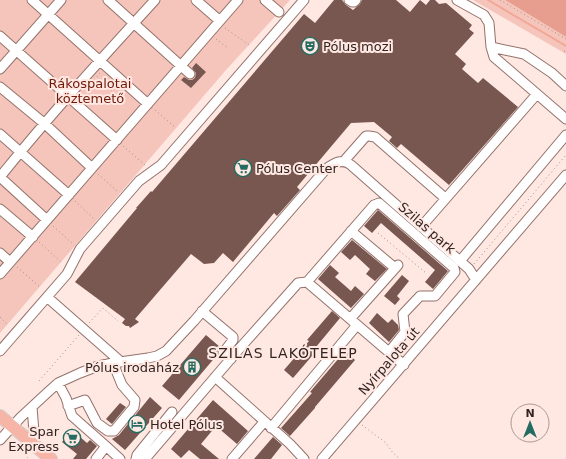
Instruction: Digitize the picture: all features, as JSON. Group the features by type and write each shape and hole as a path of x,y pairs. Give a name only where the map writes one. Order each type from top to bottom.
{"main road":[{"path":"0,416 51,459"}],"street":[{"path":"32,0 148,104"},
{"path":"0,69 61,0"},
{"path":"108,0 182,65 190,74"},
{"path":"47,220 0,177 68,97 103,64 134,23 155,0"},
{"path":"196,0 219,22"},
{"path":"0,274 238,0"},
{"path":"265,0 279,12"},
{"path":"0,351 67,274 80,249 139,181 161,165 304,0"},
{"path":"349,0 354,2 356,0"},
{"path":"457,0 484,15 489,23 491,47 494,57 566,119"},
{"path":"0,36 117,140"},
{"path":"491,47 524,54 552,73 566,86"},
{"path":"0,86 45,124 92,168"},
{"path":"421,227 537,94"},
{"path":"0,134 69,195"},
{"path":"465,265 566,135"},
{"path":"344,161 366,136 375,137 446,198"},
{"path":"2,438 21,417 58,383 98,366 148,358 157,356 166,351 326,169 338,162 344,161 351,165 465,265 476,280"},
{"name":"Nyírpalota út","path":"322,459 566,175"},
{"name":"Szilas park","path":"145,459 230,359 351,231 374,204 379,203 454,268 455,272 435,296 420,296 403,314 405,332 389,352"},
{"path":"0,209 33,237"},
{"path":"232,459 268,425 353,322 396,266 351,231"},
{"path":"0,253 10,262"},
{"path":"302,282 404,364"},
{"path":"47,298 84,329 117,362 119,379 124,388 135,400 134,408 112,432 101,427 97,423 85,400 68,406"},
{"path":"202,311 234,337 223,353 230,359"},
{"path":"215,378 290,444 304,459"},
{"path":"58,383 66,398 72,416 120,459"},
{"path":"32,407 34,445"},
{"path":"136,459 137,455 172,412"},
{"path":"96,459 106,446"}],"path":[{"path":"500,0 566,39"},
{"path":"219,22 248,45"},
{"path":"210,33 228,48"},
{"path":"103,64 97,77 117,95 127,84"},
{"path":"106,85 110,82"},
{"path":"148,104 176,128"},
{"path":"117,140 146,166"},
{"path":"465,265 566,155"},
{"path":"92,168 120,194"},
{"path":"69,195 96,221"},
{"path":"47,220 75,246"},
{"path":"378,233 426,273"},
{"path":"33,237 61,262"},
{"path":"10,262 40,287"},
{"path":"39,381 103,308 118,321"},
{"path":"0,317 7,324"},
{"path":"356,419 386,443 393,453 400,459"},
{"path":"2,438 29,459"}],"green space":[{"name":"Rákospalotai köztemető","path":"0,0 290,0 226,70 0,333"},
{"path":"473,0 505,0 566,37 566,54"}],"shaded area":[{"path":"505,0 566,0 566,37"}],"building":[{"name":"Pólus Center","path":"334,0 342,0 353,10 362,0 396,0 410,12 420,0 426,5 430,0 435,0 439,4 446,3 472,25 469,29 474,33 455,54 466,64 462,69 478,83 483,78 518,107 449,185 401,144 397,148 389,141 392,137 374,122 351,123 297,187 300,190 277,216 274,213 233,262 223,253 214,263 204,264 191,254 135,319 139,322 130,328 129,326 126,326 122,323 125,319 75,282 136,208 151,191 152,192 304,14 315,23"},
{"path":"196,63 206,72 191,88 181,80 184,77 189,80 195,78 196,73 192,68"},
{"path":"378,210 448,271 433,289 425,282 435,270 381,223 372,233 364,226"},
{"path":"352,240 387,269 375,281 366,274 370,269 355,255 350,260 341,252"},
{"path":"330,265 339,273 335,277 351,291 355,286 364,294 351,308 318,279"},
{"path":"402,275 409,281 397,296 400,299 395,305 384,296"},
{"path":"332,311 340,318 316,347 318,349 293,378 284,370"},
{"path":"377,313 388,323 392,319 398,325 399,330 389,342 369,323"},
{"name":"Pólus irodaház","path":"206,335 220,347 217,355 179,400 162,386"},
{"path":"345,351 355,360 290,436 281,428 312,393 310,392"},
{"name":"Hotel Pólus","path":"150,397 162,408 125,450 112,439 119,435"},
{"path":"213,400 248,431 237,444 216,426 201,444 219,459 200,459 189,450 181,458 171,449"},
{"path":"120,403 126,407 112,424 106,419"},
{"path":"72,430 87,443 90,440 97,446 86,459 73,459 77,454 62,442"},
{"path":"273,437 282,445 271,459 254,459"}],"waterway":[{"path":"488,0 566,46"}],"place":[{"name":"Pólus mozi","path":"310,46"},
{"name":"Pólus Center","path":"243,168"},
{"name":"Pólus irodaház","path":"192,367"},
{"name":"Hotel Pólus","path":"137,424"},
{"name":"Spar Express","path":"72,438"}],"district":[{"name":"SZILAS LAKÓTELEP","path":"283,353"}]}
